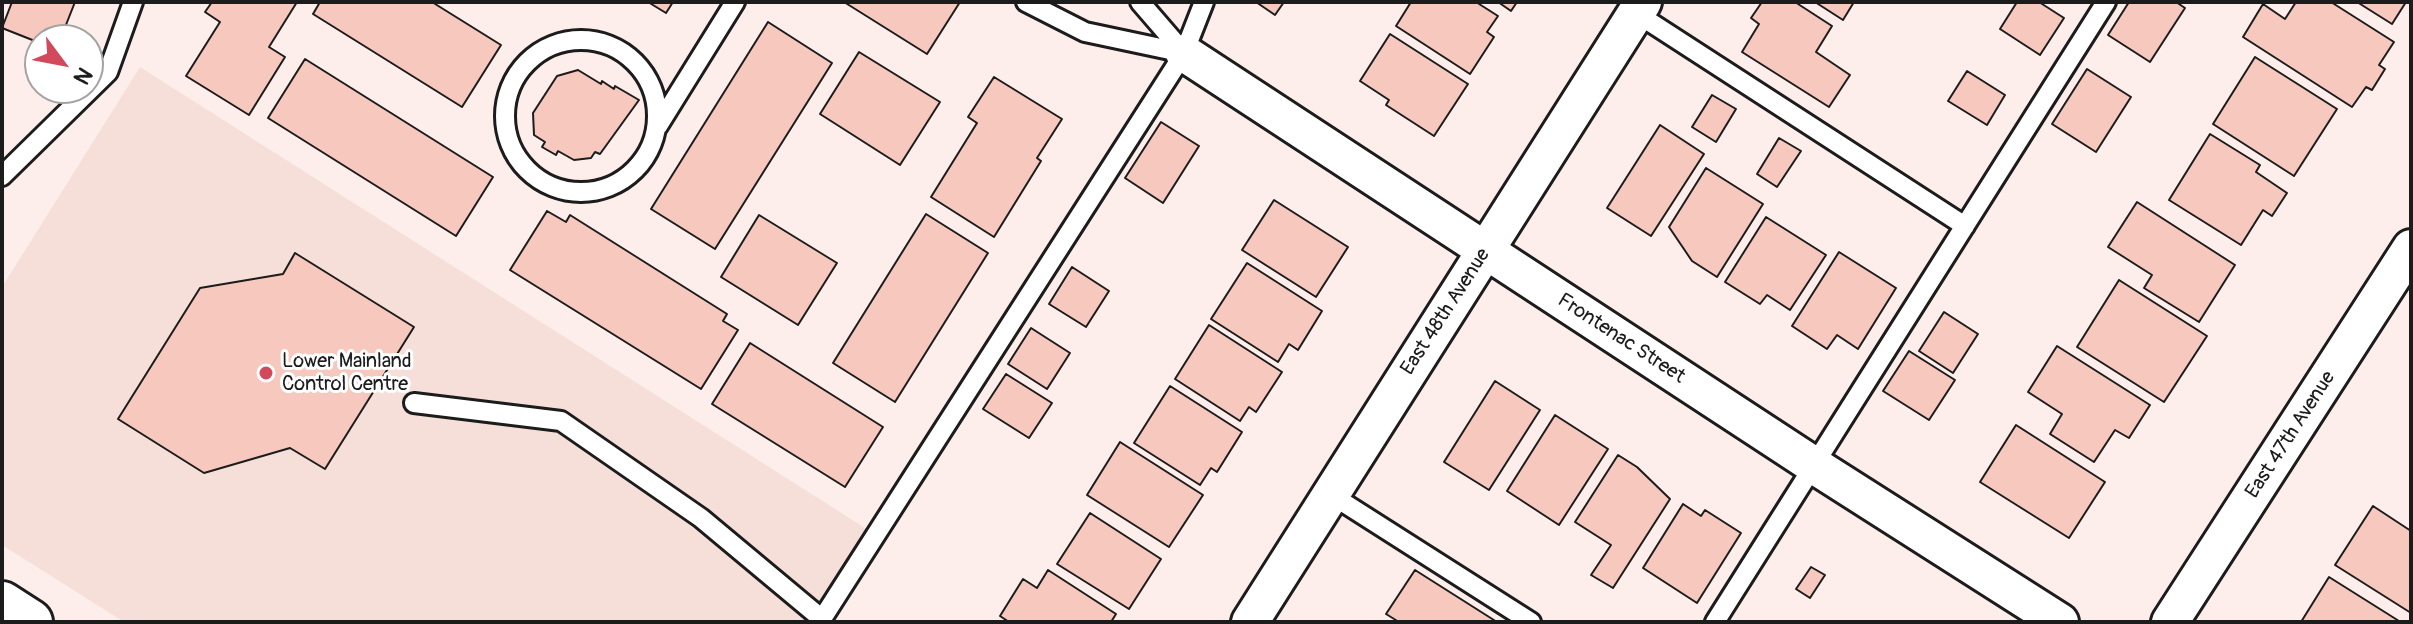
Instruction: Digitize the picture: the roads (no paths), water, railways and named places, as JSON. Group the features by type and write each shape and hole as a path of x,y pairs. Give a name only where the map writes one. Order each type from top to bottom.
{"main road":[{"path":"2,604 30,622"}],"street":[{"name":"East 48th Avenue","path":"1250,622 1640,7"},
{"name":"Frontenac Street","path":"1184,53 1815,466 2060,622"},
{"name":"East 47th Avenue","path":"2170,622 2411,248"}],"lane":[{"path":"2,176 108,72 133,2"},
{"path":"658,126 657,100 647,75 629,56 607,43 581,39 555,43 532,56 515,76 506,101 505,125 512,149 525,169 545,184 569,192 593,192 617,184 637,170 651,149 658,126 735,2"},
{"path":"1026,2 1085,32 1184,53"},
{"path":"1140,2 1184,53"},
{"path":"414,403 561,421 701,518 821,620 1184,53 1204,2"},
{"path":"1715,622 2106,2"},
{"path":"1640,7 1965,226"},
{"path":"1330,494 1531,622"}],"place":[{"name":"Lower Mainland Control Centre","path":"266,373"}]}
